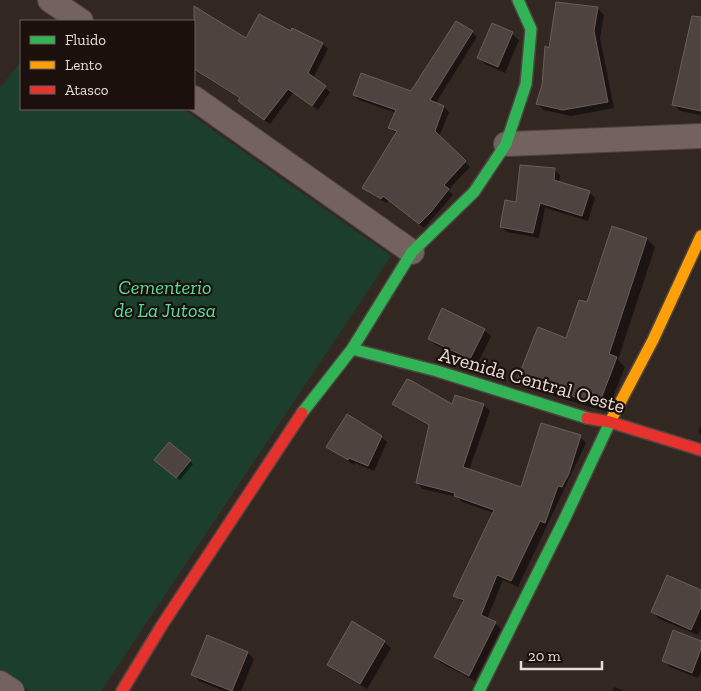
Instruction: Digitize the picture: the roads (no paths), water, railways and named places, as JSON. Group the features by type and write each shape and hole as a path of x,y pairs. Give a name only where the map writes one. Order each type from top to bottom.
{"street":[{"path":"50,0 80,20"},
{"path":"122,691 162,625 296,421 352,349 412,252 474,192 506,144 526,84 531,29 518,0"},
{"path":"195,99 412,252"},
{"path":"506,144 701,136"},
{"path":"479,691 610,422 653,340 701,236"},
{"name":"Avenida Central Oeste","path":"352,349 437,371 586,418 610,422 701,450"},
{"path":"0,683 12,691"}],"park label":[{"name":"Cementerio de La Jutosa","path":"165,298"}]}
